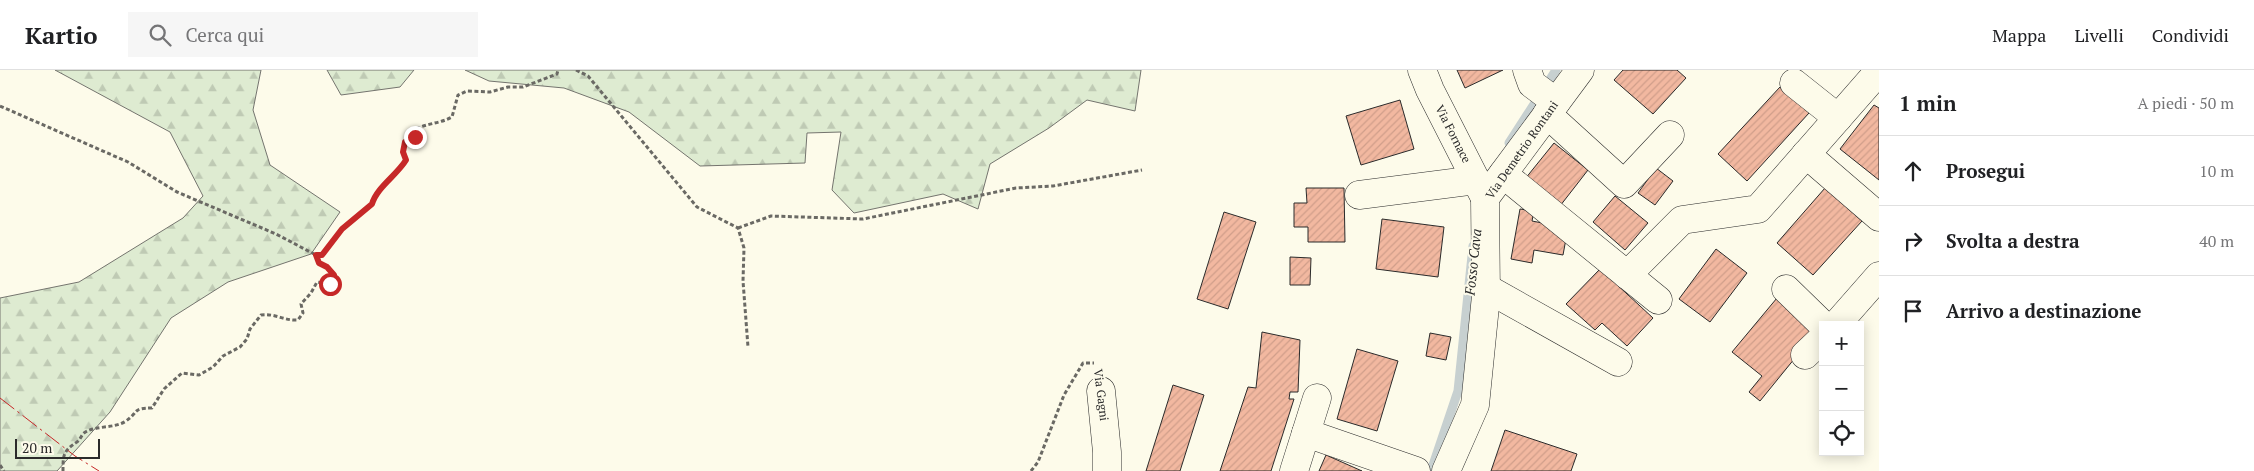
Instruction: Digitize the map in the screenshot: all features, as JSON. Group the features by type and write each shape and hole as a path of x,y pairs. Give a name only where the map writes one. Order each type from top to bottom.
{"street":[{"name":"Via Fornace","path":"1422,70 1480,189"},
{"name":"Via Demetrio Rontani","path":"1446,471 1475,405 1486,288 1480,189 1502,174 1580,70"},
{"path":"1627,275 1682,220 1758,209 1879,71"},
{"path":"1529,77 1552,106 1624,184 1670,135"},
{"path":"1794,83 1838,118"},
{"path":"1806,154 1879,217"},
{"path":"1502,174 1658,300"},
{"path":"1359,195 1480,189"},
{"path":"1840,321 1879,276"},
{"path":"1486,288 1618,362"},
{"path":"1786,289 1819,321"},
{"name":"Via Gagni","path":"1101,390 1108,452 1107,471"},
{"path":"1294,471 1317,398"},
{"path":"1306,433 1388,467 1416,471"}],"path":[{"path":"0,106 128,162 177,192 276,234 316,255 322,255 342,229 372,204 374,198 393,174 401,168 406,160 403,152 405,142 415,137 418,128 430,123 441,123 452,117 458,96 467,91 490,92 508,87 523,86 557,74 558,70"},
{"path":"576,70 588,76 697,207 738,228 744,248 743,281 748,347"},
{"path":"738,228 770,216 863,220 1016,188 1053,186 1142,170"},
{"path":"63,471 63,456 69,446 78,441 85,432 126,421 140,408 152,408 164,389 182,373 199,375 213,367 224,356 240,347 261,315 271,314 286,321 298,320 303,314 301,304 317,282 330,284 334,275 327,267 319,263 316,255"},
{"name":"Via Gagni","path":"1031,471 1038,462 1064,395 1083,363 1096,362 1101,390"},
{"path":"0,465 4,471"}],"green space":[{"path":"55,70 261,70 253,110 270,165 340,212 311,254 228,282 171,318 110,412 57,471 0,471 0,298 79,282 183,218 203,196 170,132"},
{"path":"327,70 414,70 400,87 341,95"},
{"path":"465,70 1141,70 1135,111 1087,100 1049,128 990,164 978,209 943,194 854,213 832,190 841,132 807,133 805,163 700,166 629,112 564,88 489,81"}],"building":[{"path":"1457,70 1503,70 1465,88"},
{"path":"1623,70 1677,70 1686,78 1653,114 1614,80"},
{"path":"1780,87 1809,113 1747,181 1718,154"},
{"path":"1400,100 1414,149 1361,165 1346,116"},
{"path":"1874,105 1879,108 1879,180 1840,149"},
{"path":"1554,143 1588,170 1560,206 1525,179"},
{"path":"1656,168 1673,181 1655,205 1638,193"},
{"path":"1306,188 1344,188 1345,242 1308,242 1308,227 1294,227 1294,203 1307,203"},
{"path":"1825,188 1862,221 1813,275 1777,243"},
{"path":"1615,196 1648,223 1625,250 1593,222"},
{"path":"1520,209 1534,211 1532,221 1568,228 1563,255 1534,250 1532,263 1511,259"},
{"path":"1224,212 1256,222 1228,309 1197,299"},
{"path":"1382,219 1444,227 1438,277 1376,269"},
{"path":"1716,249 1747,273 1710,322 1679,299"},
{"path":"1290,257 1311,258 1310,285 1290,285"},
{"path":"1600,269 1653,318 1627,346 1602,323 1595,330 1566,304"},
{"path":"1777,298 1817,331 1760,401 1749,392 1762,376 1732,352"},
{"path":"1262,332 1300,340 1298,392 1290,392 1289,399 1294,399 1271,471 1220,471 1248,387 1256,388"},
{"path":"1430,333 1451,337 1446,360 1426,356"},
{"path":"1357,349 1398,361 1377,431 1337,419"},
{"path":"1173,385 1204,395 1180,471 1146,471"},
{"path":"1505,430 1577,454 1571,471 1491,471"},
{"path":"1326,455 1362,471 1319,471"}],"waterway":[{"name":"Fosso Cava","path":"1509,143 1556,70"},
{"name":"Fosso Cava","path":"1431,471 1458,391 1473,246"}],"power":[{"path":"0,398 75,456 99,471"}],"route":[{"path":"330,284 334,275 327,267 319,263 316,255 322,255 342,229 372,204 374,198 406,160 403,152 405,142 415,137"}]}
